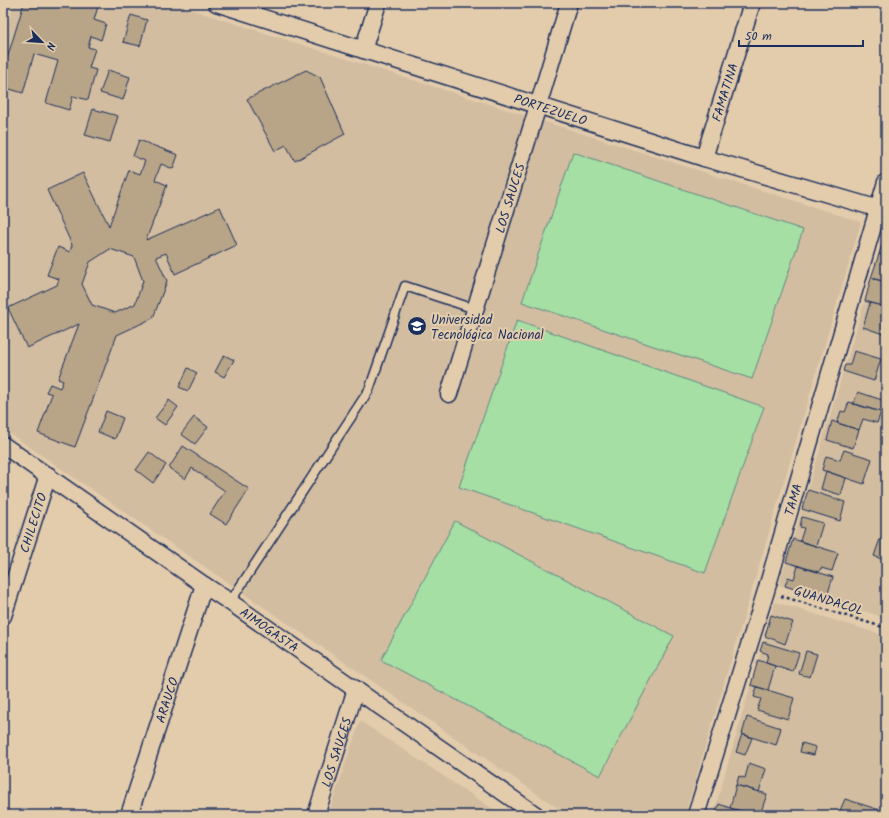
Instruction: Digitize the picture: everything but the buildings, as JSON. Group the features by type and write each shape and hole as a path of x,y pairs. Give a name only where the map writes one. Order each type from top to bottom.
{"street":[{"name":"PORTEZUELO","path":"216,3 704,158 882,210"},
{"path":"363,50 378,3"},
{"name":"LOS SAUCES","path":"449,394 569,3"},
{"name":"FAMATINA","path":"704,158 752,3"},
{"name":"TAMA","path":"696,815 882,210 886,182"},
{"name":"AIMOGASTA","path":"3,445 536,815"},
{"name":"CHILECITO","path":"3,616 48,475"},
{"name":"ARAUCO","path":"129,815 204,585"},
{"name":"LOS SAUCES","path":"316,815 356,690"}],"lane":[{"path":"230,602 369,390 405,286 475,309"}],"path":[{"name":"GUANDACOL","path":"766,591 886,628"}],"shaded area":[{"name":"Universidad Tecnológica Nacional","path":"14,3 170,3 861,222 685,815 568,815 3,429 3,39"},
{"path":"886,230 886,618 779,585"},
{"path":"775,602 886,636 886,815 713,815"},
{"path":"360,721 502,815 328,815"}],"green space":[{"path":"573,152 803,230 752,379 522,302"},
{"path":"517,320 764,407 705,573 459,487"},
{"path":"455,521 674,636 600,776 381,660"}],"place":[{"name":"Universidad Tecnológica Nacional","path":"417,326"}]}
